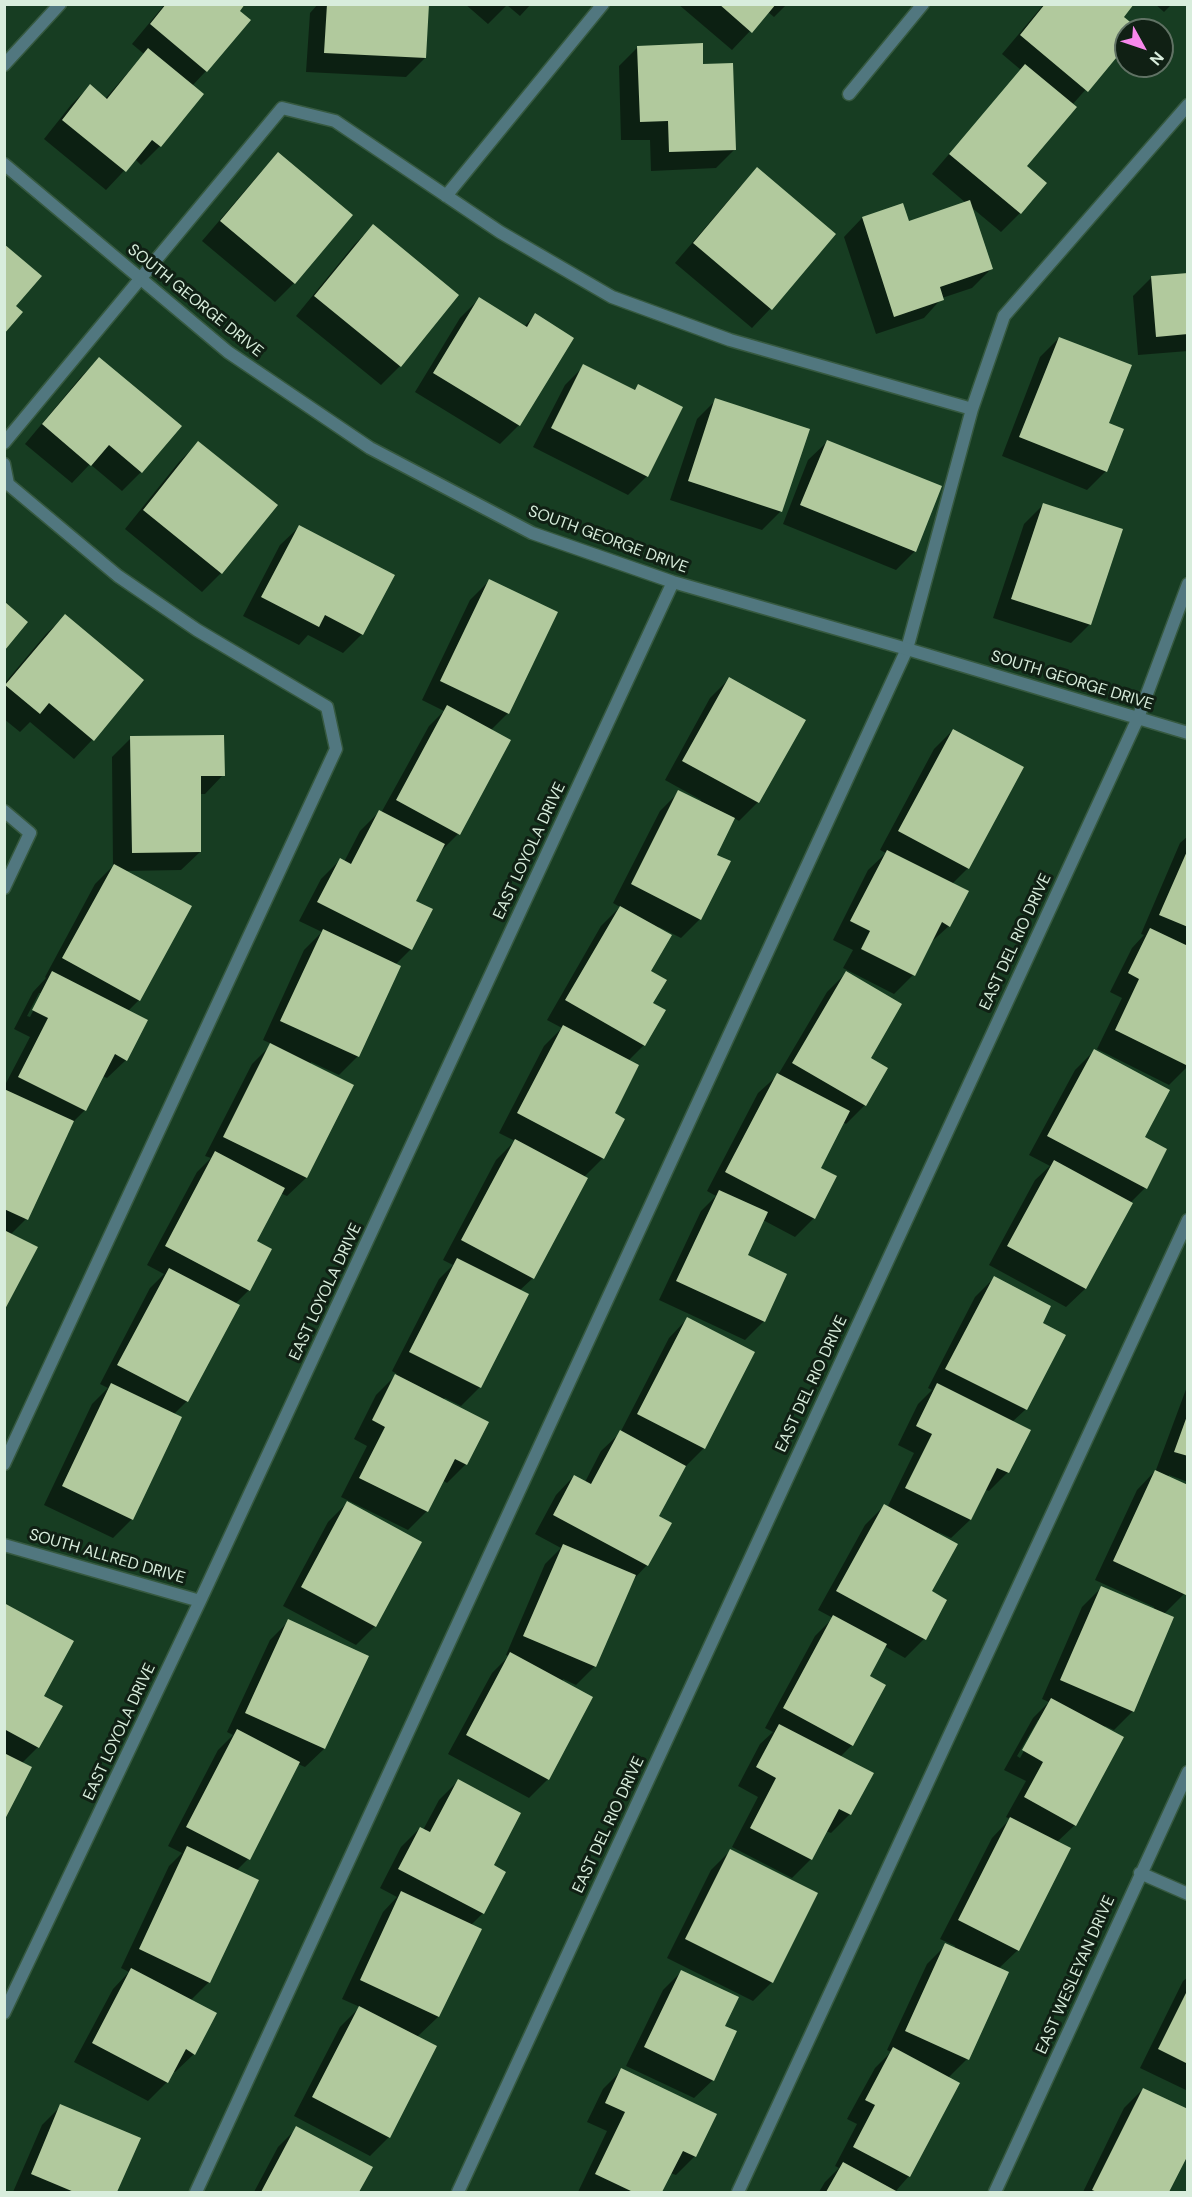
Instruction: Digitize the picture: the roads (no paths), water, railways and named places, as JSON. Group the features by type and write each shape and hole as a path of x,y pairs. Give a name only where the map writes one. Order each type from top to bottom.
{"street":[{"path":"4,66 60,4"},
{"path":"446,196 603,4"},
{"path":"849,94 923,4"},
{"path":"196,2193 907,649 972,409 1004,316 1188,105"},
{"path":"4,443 282,108 335,121 500,232 612,297 730,340 972,409"},
{"name":"SOUTH GEORGE DRIVE","path":"4,164 228,352 369,448 532,533 673,582 1188,733"},
{"path":"4,464 8,484 118,576 197,630 327,706 336,749 4,1464"},
{"name":"EAST LOYOLA DRIVE","path":"4,2013 200,1601 673,582"},
{"name":"EAST DEL RIO DRIVE","path":"460,2192 1138,718 1188,584"},
{"path":"4,811 30,833 4,888"},
{"path":"738,2193 1188,1220"},
{"name":"SOUTH ALLRED DRIVE","path":"4,1545 200,1601"},
{"name":"EAST WESLEYAN DRIVE","path":"995,2193 1188,1772"},
{"path":"1140,1873 1188,1894"}]}
